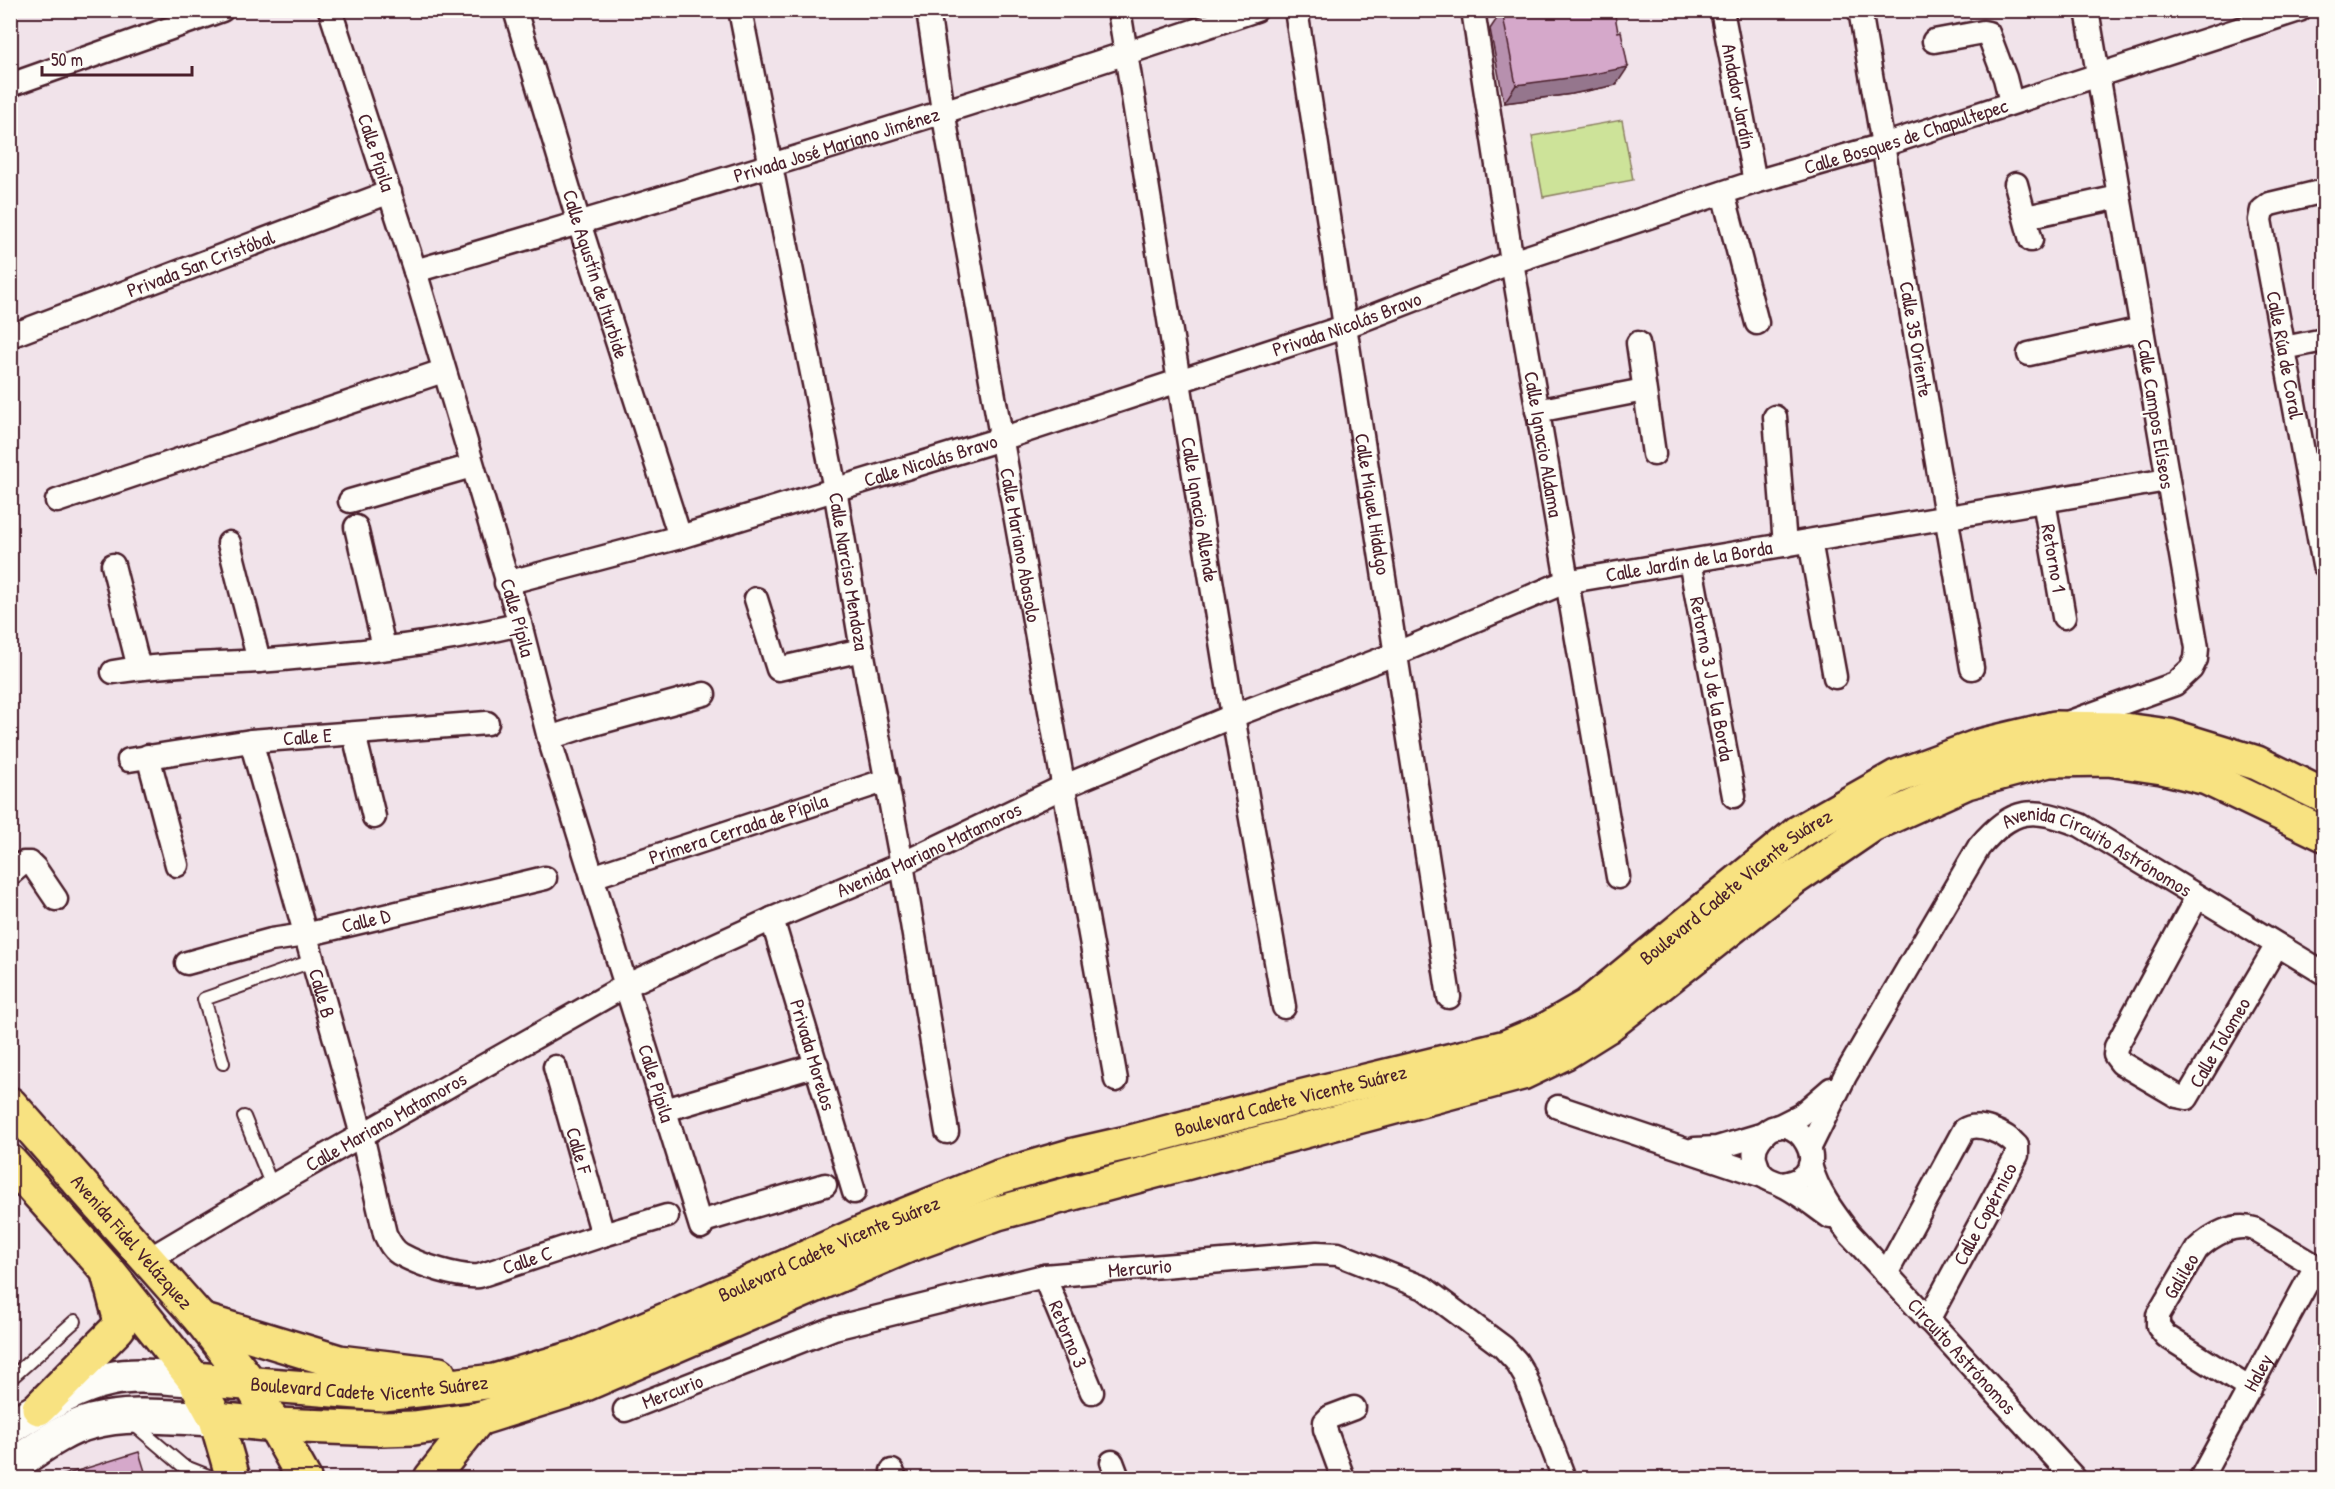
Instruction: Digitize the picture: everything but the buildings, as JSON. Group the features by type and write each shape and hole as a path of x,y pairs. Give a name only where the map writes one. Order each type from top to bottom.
{"main road":[{"name":"Boulevard Cadete Vicente Suárez","path":"194,1379 383,1394 494,1380 580,1356 868,1230 999,1177 1304,1096 1506,1047 1544,1031 1587,1006 1799,832 1896,777 1979,746 2055,728 2118,729 2169,736 2257,763 2325,796"},
{"name":"Boulevard Cadete Vicente Suárez","path":"216,1419 275,1425 393,1429 478,1419 576,1388 907,1246 998,1213 1521,1073 1566,1052 1606,1027 1793,879 1872,825 1967,782 2049,760 2108,759 2207,777 2325,834"},
{"name":"Avenida Fidel Velázquez","path":"10,1104 201,1320 251,1384 304,1479"},
{"name":"Avenida Fidel Velázquez","path":"10,1162 107,1269 194,1379 216,1419 220,1476"},
{"path":"39,1408 118,1328 120,1318 107,1269 125,1272 149,1259"},
{"path":"201,1320 339,1362 494,1380"},
{"path":"10,1427 39,1408 112,1378 194,1379"},
{"path":"10,1467 56,1437 90,1422 125,1416 216,1419"},
{"path":"431,1479 478,1419"}],"street":[{"path":"10,85 222,10"},
{"name":"Calle Pípila","path":"330,10 415,272 520,624 549,738 701,1225 825,1185"},
{"name":"Calle Agustín de Iturbide","path":"515,10 579,223 680,537"},
{"name":"Calle Narciso Mendoza","path":"740,10 835,489 947,1132"},
{"name":"Calle Mariano Abasolo","path":"928,10 942,111 1116,1080"},
{"name":"Calle Ignacio Allende","path":"1119,10 1233,716 1284,1007"},
{"name":"Privada José Mariano Jiménez","path":"415,272 1126,54 1256,10"},
{"name":"Calle Miguel Hidalgo","path":"1296,10 1449,997"},
{"name":"Calle Ignacio Aldama","path":"1473,10 1565,582 1618,877"},
{"name":"Andador Jardín","path":"1722,10 1755,182"},
{"name":"Calle 35 Oriente","path":"1860,10 1972,668"},
{"name":"Calle Campos Elíseos","path":"2055,728 2175,684 2185,677 2196,659 2197,648 2087,10"},
{"name":"Calle Bosques de Chapultepec","path":"1512,262 1755,182 1883,145 2299,10"},
{"path":"1934,41 1988,33 2005,78 2011,102"},
{"path":"2016,184 2031,240"},
{"name":"Calle Rúa de Coral","path":"2325,191 2270,204 2262,210 2260,220 2284,348 2317,477 2325,565"},
{"name":"Privada San Cristóbal","path":"10,336 390,192"},
{"path":"1723,193 1757,323"},
{"path":"2026,218 2119,197"},
{"name":"Privada Nicolás Bravo","path":"1180,381 1344,327 1512,262"},
{"path":"2029,354 2142,329"},
{"path":"2284,348 2325,340"},
{"path":"1638,343 1654,454"},
{"path":"57,501 443,371"},
{"name":"Calle Nicolás Bravo","path":"680,537 1001,439 1180,381"},
{"path":"1537,411 1644,390"},
{"path":"1775,417 1785,545"},
{"path":"350,501 472,466"},
{"name":"Calle Jardín de la Borda","path":"1233,716 1395,654 1565,582 2167,480"},
{"name":"Retorno 1","path":"2044,501 2064,616"},
{"path":"356,527 384,647"},
{"path":"506,583 680,537"},
{"path":"1810,541 1835,677"},
{"path":"230,543 259,661"},
{"name":"Retorno 3 J de la Borda","path":"1690,561 1734,796"},
{"path":"113,565 139,668"},
{"path":"756,599 778,669 862,650"},
{"path":"113,672 139,668 259,661 384,647 489,632 520,624"},
{"path":"549,738 704,694"},
{"name":"Avenida Mariano Matamoros","path":"625,986 772,919 902,864 1065,786 1233,716"},
{"name":"Calle E","path":"177,865 139,758 251,741 488,723"},
{"path":"354,734 374,817"},
{"name":"Calle B","path":"251,741 362,1135 385,1234 391,1245"},
{"name":"Primera Cerrada de Pípila","path":"592,878 887,780"},
{"name":"Avenida Circuito Astrónomos","path":"1810,1156 1845,1076 1979,847 1994,829 2011,818 2029,812 2051,814 2080,825 2325,973"},
{"path":"10,874 23,863 30,863 56,899"},
{"name":"Calle D","path":"187,963 271,940 305,935 545,878"},
{"name":"Calle Tolomeo","path":"2196,897 2116,1047 2115,1056 2121,1063 2177,1096 2187,1098 2277,945"},
{"name":"Privada Morelos","path":"772,919 854,1192"},
{"name":"Calle Mariano Matamoros","path":"149,1259 272,1186 625,986"},
{"path":"665,1110 817,1065"},
{"name":"Calle F","path":"555,1067 603,1235"},
{"name":"Avenida Circuito Astrónomos","path":"1770,1130 1801,1115 1845,1076"},
{"name":"Circuito Astrónomos","path":"1558,1107 1771,1180 1812,1203 1849,1233"},
{"name":"Calle Copérnico","path":"1886,1274 1964,1130 1971,1126 1980,1126 2011,1139 2017,1146 2017,1155 1928,1320"},
{"path":"1790,1128 1798,1132 1810,1156 1798,1179 1771,1180 1758,1168 1755,1150 1770,1130 1790,1128"},
{"name":"Circuito Astrónomos","path":"1684,1149 1717,1148 1770,1130"},
{"name":"Circuito Astrónomos","path":"1810,1156 1817,1187 1828,1207 1849,1233 2074,1479"},
{"name":"Calle C","path":"391,1245 401,1255 467,1277 479,1276 667,1216"},
{"name":"Galileo","path":"2250,1389 2166,1336 2158,1326 2158,1315 2197,1250 2203,1243 2233,1227 2243,1226 2254,1229 2316,1266"},
{"name":"Mercurio","path":"625,1410 834,1328 1044,1276 1317,1253 1338,1254 1424,1288 1503,1347 1516,1361 1525,1376 1564,1479"},
{"name":"Haley","path":"2201,1479 2316,1266"},
{"name":"Retorno 3","path":"1044,1276 1092,1392"},
{"path":"1343,1479 1324,1422 1354,1407"}],"lane":[{"path":"223,1063 204,999 312,961"},
{"path":"244,1117 272,1186"},
{"path":"11,1378 75,1322"},
{"path":"125,1416 183,1467 220,1476"}],"green space":[{"path":"1622,120 1633,180 1543,197 1532,136"}]}
